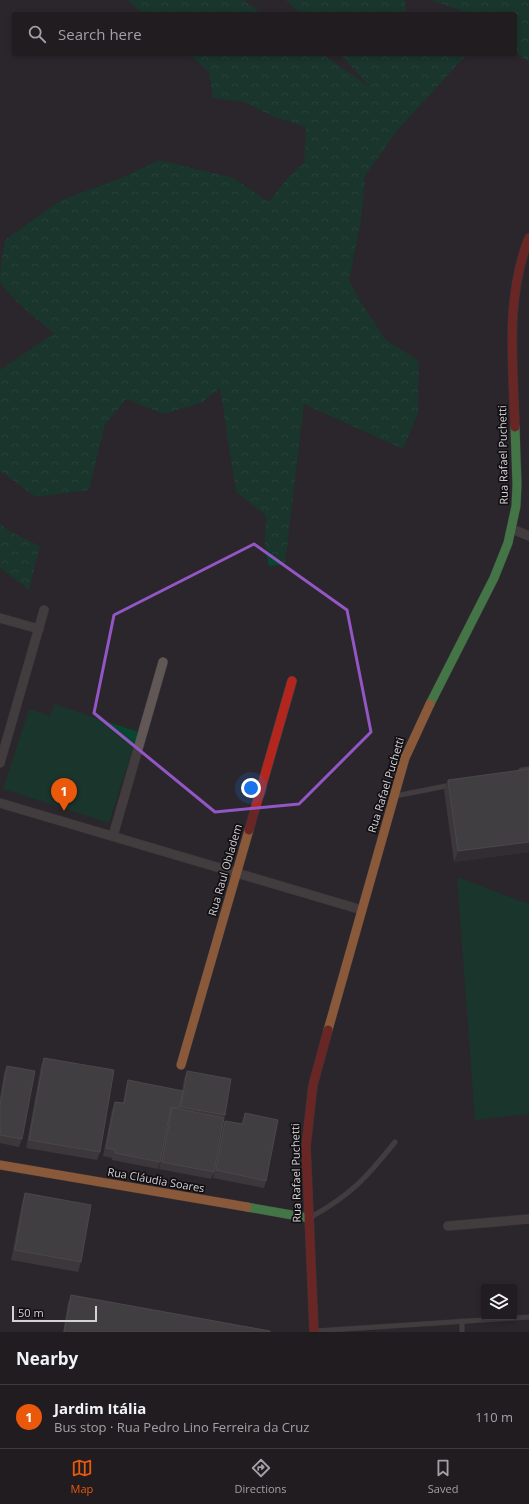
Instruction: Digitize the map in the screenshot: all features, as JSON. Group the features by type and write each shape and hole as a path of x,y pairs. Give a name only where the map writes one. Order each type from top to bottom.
{"street":[{"name":"Rua Rafael Puchetti","path":"314,1332 306,1146 309,1106 318,1065 393,796 410,745 496,576 508,547 512,529 517,485 512,315 513,290 520,260 529,238"},
{"path":"512,529 529,536"},
{"path":"0,763 1,753 44,610"},
{"path":"0,618 39,629"},
{"path":"112,836 163,662"},
{"name":"Rua Raul Obladem","path":"181,1065 292,681"},
{"path":"0,803 362,910"},
{"name":"Rua Cláudia Soares","path":"0,1165 309,1218"},
{"path":"448,1226 529,1219"}],"lane":[{"path":"514,772 529,769"},
{"path":"393,796 454,784"},
{"path":"309,1218 334,1204 357,1187 395,1142"},
{"path":"314,1332 373,1330 462,1321 529,1317"},
{"path":"462,1321 462,1332"}],"highlighted area":[{"path":"254,544 347,610 371,732 299,804 215,812 94,713 114,615"}],"green space":[{"path":"127,0 243,0 260,12 141,12"},
{"path":"285,0 405,0 406,12 299,12"},
{"path":"430,0 529,0 529,62 517,53 517,12 462,11"},
{"path":"190,56 325,56 370,87 342,56 465,56 396,132 365,176 361,220 349,280 360,301 386,340 419,361 418,413 403,449 304,404 285,564 269,566 265,546 266,516 236,492 220,388 201,403 163,414 126,399 105,425 89,490 36,497 0,471 0,370 54,333 15,300 3,286 0,280 0,275 5,240 61,200 119,179 159,160 234,178 268,202 304,162 306,127 272,116 244,102 213,98 209,72"},
{"path":"0,523 9,531 40,546 29,590 0,568"},
{"path":"54,704 138,732 109,823 3,789 29,709 50,716"},
{"path":"457,877 529,904 529,1114 475,1120"}],"building":[{"path":"529,769 529,842 458,851 448,780"},
{"path":"44,1058 114,1070 100,1152 29,1140"},
{"path":"7,1066 35,1071 22,1139 0,1135 0,1105"},
{"path":"187,1071 231,1079 225,1115 181,1107"},
{"path":"128,1080 183,1091 179,1109 224,1118 214,1172 162,1162 172,1108 177,1108 171,1107 160,1162 115,1153 115,1150 106,1148 115,1102 124,1103"},
{"path":"245,1113 278,1120 266,1181 216,1170 225,1121 243,1124"},
{"path":"25,1193 91,1205 81,1262 15,1250"},
{"path":"71,1295 270,1331 270,1332 64,1332"}],"traffic: fast":[{"path":"430,704 494,578 508,543 516,506 517,485 515,427"},
{"path":"247,1207 309,1218"}],"traffic: slow":[{"path":"328,1030 405,758 430,704"},
{"path":"181,1065 249,830"},
{"path":"0,1165 247,1207"}],"traffic: jam":[{"path":"515,427 512,355 513,307 521,261 529,238"},
{"path":"249,830 292,681"},
{"path":"314,1332 306,1146 313,1085 328,1030"}],"place":[{"name":"Jardim Itália","path":"64,811"}]}
